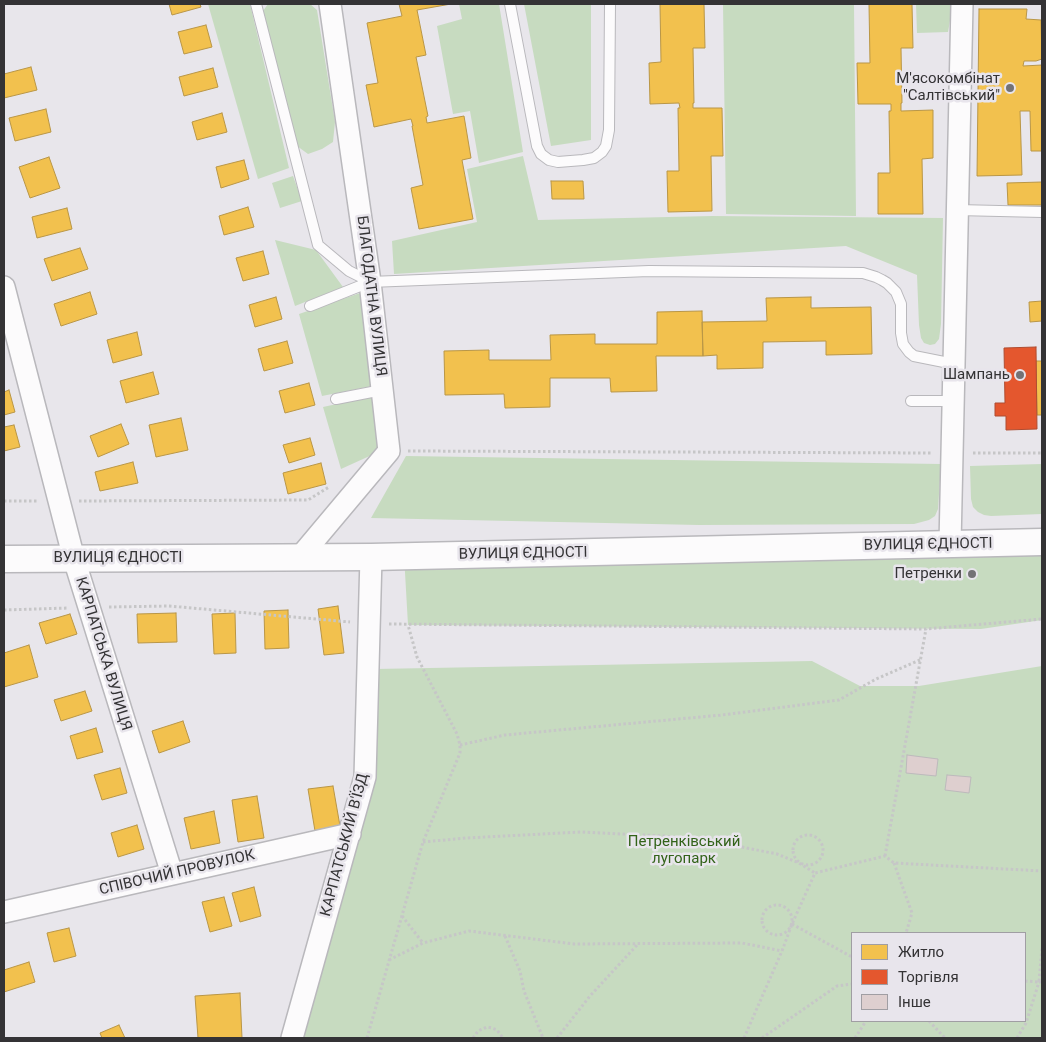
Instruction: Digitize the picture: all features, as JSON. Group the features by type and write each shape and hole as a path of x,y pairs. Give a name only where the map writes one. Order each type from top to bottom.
{"street":[{"name":"БЛАГОДАТНА ВУЛИЦЯ","path":"330,4 370,282 389,451"},
{"path":"950,544 962,4"},
{"name":"КАРПАТСЬКА ВУЛИЦЯ","path":"4,287 58,501 88,608 172,874"},
{"path":"300,557 389,451"},
{"name":"ВУЛИЦЯ ЄДНОСТІ","path":"4,559 371,557 1042,542"},
{"name":"КАРПАТСЬКИЙ В'ЇЗД","path":"292,1038 365,777 371,557"},
{"name":"СПІВОЧИЙ ПРОВУЛОК","path":"4,912 350,834"}],"lane":[{"path":"256,4 318,244 349,271 370,282"},
{"path":"510,4 537,146 541,154 549,160 558,162 594,158 606,146 609,130 610,4"},
{"path":"957,210 1042,212"},
{"path":"310,306 370,282 650,271 863,273 888,283 896,292 901,304 901,333 908,352 914,356 954,364"},
{"path":"336,399 382,390"},
{"path":"911,401 954,401"}],"path":[{"path":"389,451 1042,453"},
{"path":"4,501 308,500 333,485"},
{"path":"4,610 169,606 408,625 926,629 1042,618"},
{"path":"367,1038 423,842 460,753 457,734 417,657 408,625"},
{"path":"885,856 926,629"},
{"path":"460,745 505,735 722,715 838,700 876,679 920,660"},
{"path":"423,842 476,837 582,832 664,836 727,844 776,854 799,863 805,865 810,865 815,864 819,860 823,851 820,841 812,835 802,836 795,842 793,851 799,863 814,873 885,856"},
{"path":"885,856 894,863 912,913 906,932"},
{"path":"894,863 1042,871"},
{"path":"744,1038 814,873"},
{"path":"773,904 784,906 791,913 792,924 783,934 773,934 768,932 762,925 762,915 773,904"},
{"path":"402,916 423,943"},
{"path":"792,924 851,956"},
{"path":"389,960 423,943 469,931 574,944 742,943 782,951"},
{"path":"504,935 520,971 524,991 543,1038"},
{"path":"557,1038 590,996 638,944"},
{"path":"1017,1038 1026,1023 1040,982 1042,948"},
{"path":"1026,981 1040,982"},
{"path":"762,1038 837,986 851,984"},
{"path":"855,1038 865,1022"},
{"path":"930,1022 945,1038"},
{"path":"473,1038 478,1031 487,1027 497,1030 503,1038"}],"green space":[{"path":"208,4 250,4 289,168 258,179"},
{"path":"268,4 310,4 317,10 335,122 333,142 322,149 308,154 297,146 263,11"},
{"path":"459,4 499,4 523,152 479,163 470,111 453,114 437,26 462,19"},
{"path":"524,4 591,4 591,140 551,146"},
{"path":"723,4 854,4 856,216 726,214"},
{"path":"916,4 953,4 948,32 917,33"},
{"path":"523,156 538,220 712,216 943,218 941,324 939,339 935,344 930,345 924,343 921,338 917,275 846,246 394,274 392,241 477,222 467,169"},
{"path":"293,176 302,201 280,208 272,183"},
{"path":"275,240 316,250 343,287 295,306"},
{"path":"366,291 377,385 322,396 299,314"},
{"path":"378,395 385,449 341,469 323,407"},
{"path":"406,456 941,464 938,509 935,516 929,520 914,524 699,525 371,518"},
{"path":"1042,464 1042,514 991,516 978,512 973,507 970,466"},
{"path":"1042,541 1042,620 981,629 408,625 404,555"},
{"name":"Петренківський лугопарк","path":"812,661 860,686 919,686 1042,666 1042,1038 302,1038 366,801 375,669"}],"building: Житло":[{"path":"169,4 200,4 201,7 172,15"},
{"path":"399,4 451,4 417,10 426,55 416,57 428,116 426,117 427,123 464,116 471,158 462,160 473,219 419,229 411,188 423,185 411,119 374,127 366,85 378,83 367,23 402,16"},
{"path":"660,4 704,4 705,48 693,48 693,108 722,108 723,156 711,156 712,211 668,212 667,171 679,171 678,108 680,108 679,103 650,104 649,63 661,62"},
{"path":"869,4 912,4 913,48 901,48 901,111 933,110 933,158 922,159 923,214 878,214 878,173 890,173 889,111 891,111 891,104 858,104 857,63 870,63"},
{"name":"М'ясокомбінат \"Салтівський\"","path":"979,9 1027,9 1026,19 1041,20 1042,59 1024,61 1023,66 1042,65 1042,151 1031,151 1030,111 1020,111 1022,175 977,176"},
{"path":"206,25 212,47 184,54 178,32"},
{"path":"31,67 37,90 4,98 4,74"},
{"path":"213,68 218,87 184,96 179,77"},
{"path":"46,109 51,132 15,141 9,118"},
{"path":"222,113 227,132 197,140 192,122"},
{"path":"49,157 60,188 30,198 19,167"},
{"path":"244,160 249,179 221,188 216,167"},
{"path":"551,181 583,181 584,199 552,199"},
{"path":"1042,182 1042,205 1008,205 1007,183"},
{"path":"248,207 254,227 224,235 219,216"},
{"path":"67,208 72,229 37,238 32,217"},
{"path":"80,248 88,269 52,281 44,259"},
{"path":"263,251 269,274 243,281 236,258"},
{"path":"90,292 97,314 61,326 54,304"},
{"path":"276,297 282,319 255,327 249,305"},
{"path":"811,297 811,308 871,307 872,354 826,355 826,341 763,342 763,368 717,369 717,355 703,356 702,322 767,321 766,298"},
{"path":"1042,301 1042,321 1030,322 1029,302"},
{"path":"702,311 703,356 656,356 657,391 611,392 610,378 550,378 550,407 505,408 504,394 445,395 444,351 489,350 489,360 551,360 550,335 595,334 595,344 657,344 657,312"},
{"path":"137,332 142,355 113,363 107,340"},
{"path":"287,341 293,363 264,371 258,349"},
{"path":"1036,361 1042,361 1042,415 1037,415"},
{"path":"153,372 159,394 126,403 120,381"},
{"path":"309,383 315,405 285,413 279,391"},
{"path":"9,390 15,412 4,415 4,392"},
{"path":"181,418 188,450 156,457 149,425"},
{"path":"121,424 129,444 98,457 90,436"},
{"path":"14,425 20,447 4,451 4,427"},
{"path":"310,438 315,455 289,463 283,445"},
{"path":"133,462 138,483 100,491 95,472"},
{"path":"321,463 326,484 288,494 283,473"},
{"path":"338,606 344,653 324,655 318,609"},
{"path":"288,610 289,648 265,649 264,611"},
{"path":"176,613 177,642 138,643 137,614"},
{"path":"235,613 236,653 214,654 212,614"},
{"path":"70,614 77,634 46,644 39,623"},
{"path":"29,645 38,677 4,687 4,653"},
{"path":"85,691 92,711 61,721 54,700"},
{"path":"183,721 190,742 159,753 152,731"},
{"path":"96,728 103,752 77,759 70,736"},
{"path":"120,768 127,793 102,800 94,775"},
{"path":"333,786 340,826 315,831 308,789"},
{"path":"257,796 264,838 238,842 232,800"},
{"path":"214,811 220,843 191,849 184,818"},
{"path":"137,825 144,849 118,857 111,833"},
{"path":"254,887 261,916 240,922 232,893"},
{"path":"224,897 232,926 210,932 202,902"},
{"path":"69,928 76,956 54,962 47,933"},
{"path":"29,962 35,982 4,992 4,970"},
{"path":"240,993 242,1038 198,1038 195,996"},
{"path":"119,1025 125,1038 102,1038 100,1033"}],"building: Торгівля":[{"name":"Шампань","path":"1036,347 1037,429 1006,430 1006,416 995,416 995,403 1005,403 1004,348"}],"building: Інше":[{"path":"907,755 938,759 936,776 906,773"},
{"path":"947,775 971,777 969,793 945,790"}],"place":[{"name":"М'ясокомбінат \"Салтівський\"","path":"1010,88"},
{"name":"Шампань","path":"1020,375"},
{"name":"Петренки","path":"972,574"}]}
